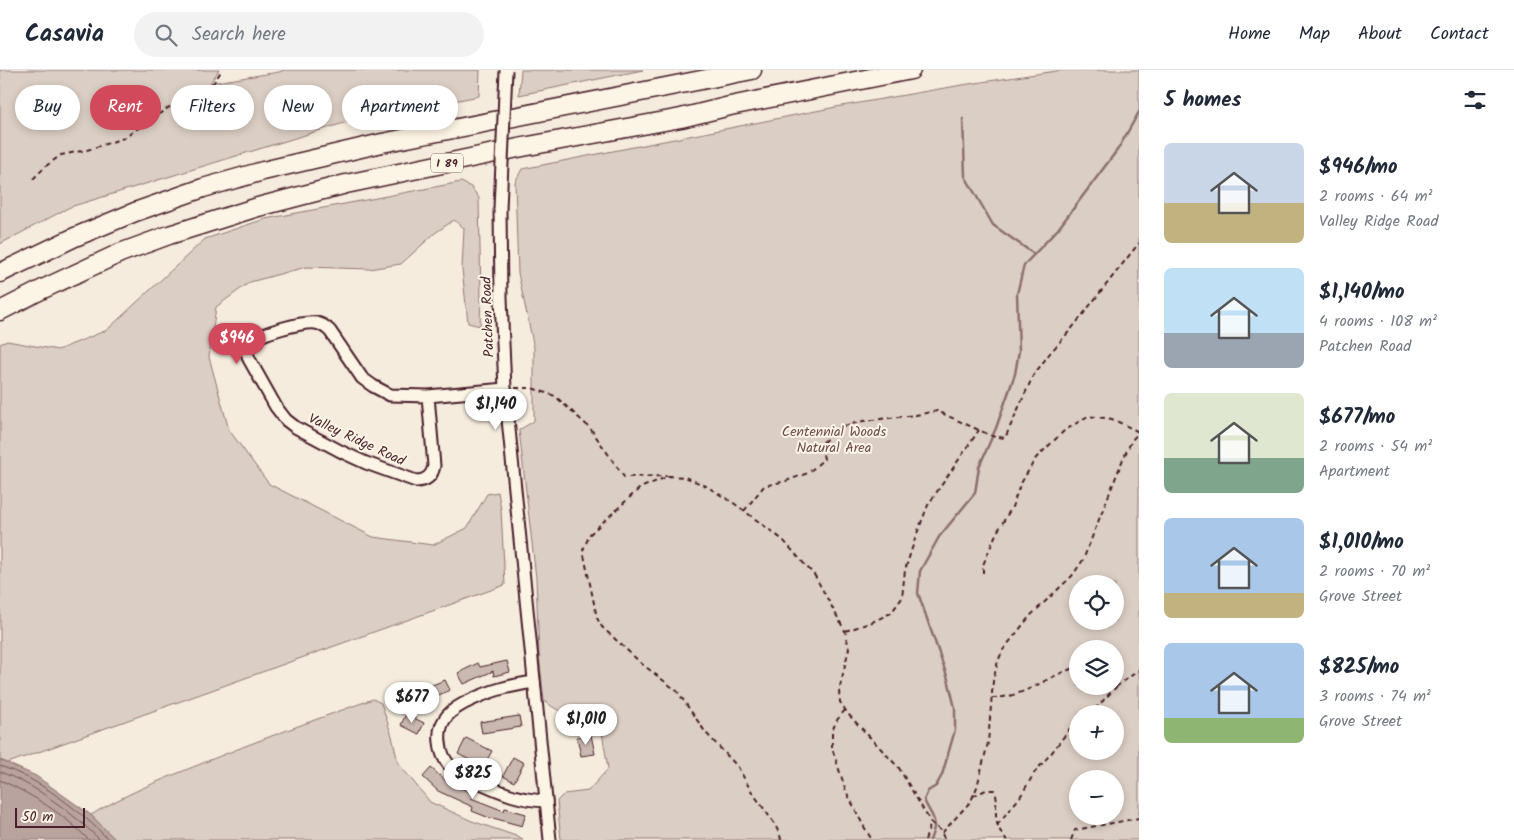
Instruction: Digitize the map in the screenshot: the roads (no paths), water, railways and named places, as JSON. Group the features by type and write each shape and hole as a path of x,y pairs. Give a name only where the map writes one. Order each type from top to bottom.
{"highway":[{"name":"I 89","path":"0,273 75,237 134,212 204,188 263,171 382,143 752,70"},
{"name":"I 89","path":"0,310 42,288 133,248 169,234 258,207 346,184 523,147 681,118 730,106 911,70"}],"street":[{"name":"Patchen Road","path":"506,70 500,209 505,389 550,840"},
{"name":"Valley Ridge Road","path":"428,396 434,466 429,477 416,481 386,471 342,452 290,424 276,407 248,358 247,346 252,339 261,334 304,323 319,324 330,331 362,378 390,395 428,396 505,389"},
{"path":"534,682 499,688 456,707 447,714 441,724 440,744 445,760 460,774 514,797 546,801"}],"water":[{"path":"0,760 36,776 91,815 116,840 0,840"}],"waterway":[{"path":"930,840 933,833 934,819 924,800 928,791 936,786 942,775 955,730 955,708 948,679 918,593 920,571 939,537 975,493 979,467 996,428 1015,374 1019,351 1017,294 1024,265 1058,229 1118,149 1139,112"},
{"path":"963,119 965,176 993,225 1034,254"}],"park label":[{"name":"Centennial Woods Natural Area","path":"834,440"}]}
